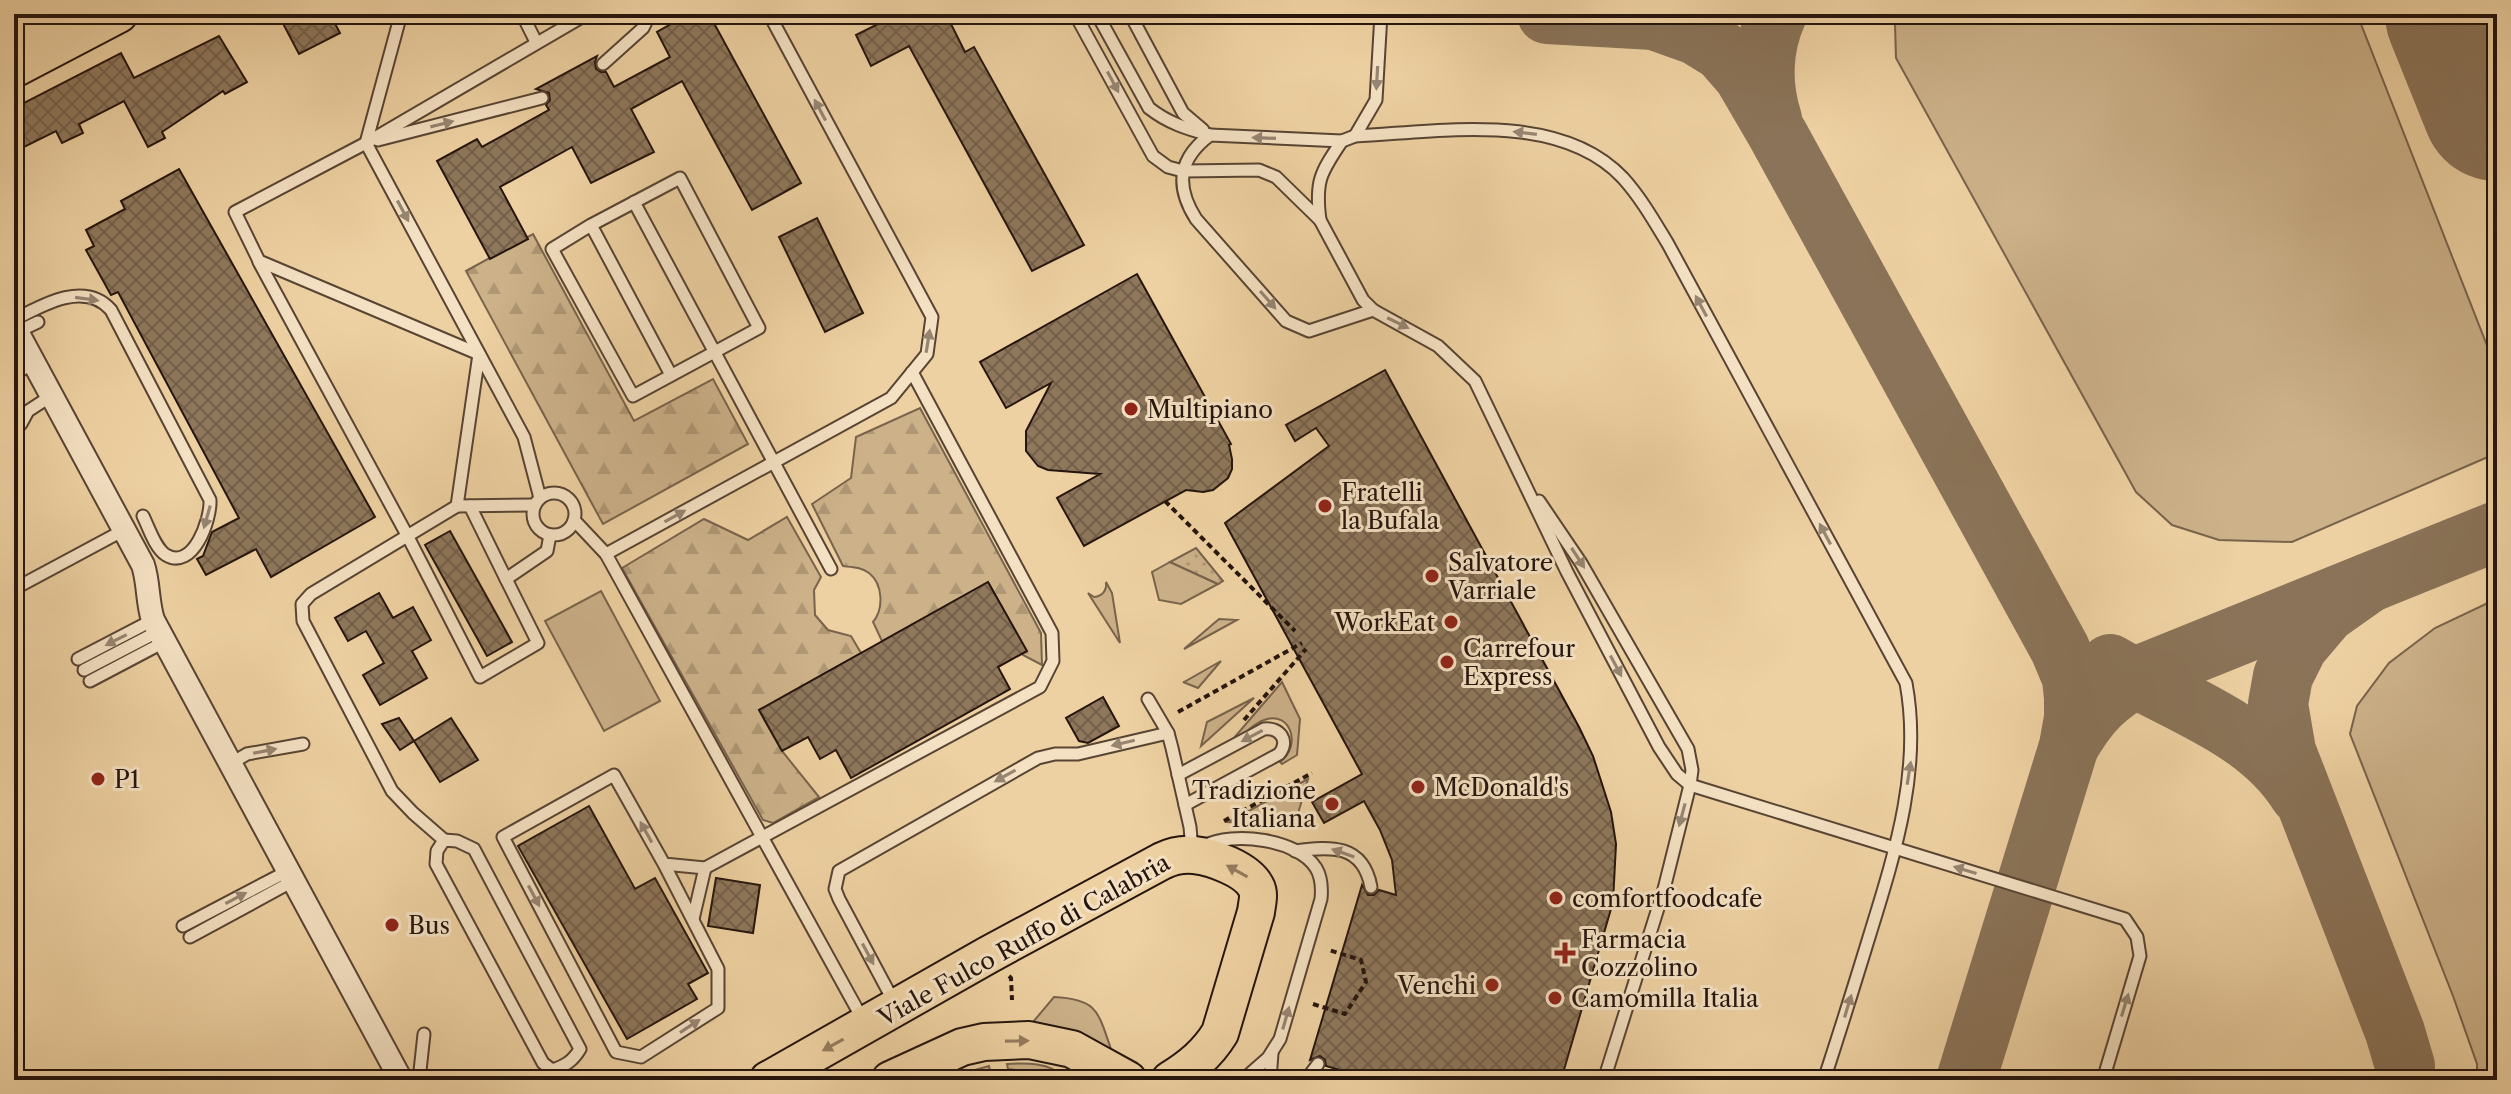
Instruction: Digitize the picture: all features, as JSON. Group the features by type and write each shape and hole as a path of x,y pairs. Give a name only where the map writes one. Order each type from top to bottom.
{"main road":[{"path":"14,37 58,14"},
{"path":"14,69 119,14"},
{"name":"Viale Fulco Ruffo di Calabria","path":"768,1080 1162,861 1193,855 1240,872 1258,889 1258,898 1220,1033 1211,1048 1188,1069 1170,1080"},
{"path":"902,1076 962,1047 984,1042 1029,1040 1072,1049 1127,1079"}],"street":[{"path":"15,326 24,369 51,396 134,523 147,577 150,610 159,631 401,1080"}],"lane":[{"path":"401,14 366,143 524,437 537,502 532,513 535,524 539,530 550,535 565,532 574,520 575,512 569,499 554,492 537,502 457,506 311,594 302,604 303,621 392,791 444,840 457,841 474,849 580,1049 573,1060 552,1070 543,1063 436,864 437,851 444,840"},
{"path":"522,14 536,42"},
{"path":"470,506 538,643 480,677 235,212 366,143 587,14"},
{"path":"603,64 643,28 650,14"},
{"path":"606,554 891,398 927,354 932,317 769,14"},
{"path":"1075,14 1153,156 1168,167 1183,171 1259,170 1276,177 1320,220 1363,300 1373,310 1438,346 1475,381 1567,572 1659,747 1677,774 1690,785 2125,919 2137,937 2140,956 2103,1080"},
{"path":"1097,14 1149,108 1179,126 1210,135 1342,141 1355,136 1474,130 1531,132 1584,149 1622,177 1643,203 1906,683 1912,716 1912,753 1896,850 1824,1080"},
{"path":"1130,14 1183,113 1210,135"},
{"path":"1355,136 1376,100 1381,14"},
{"path":"366,143 542,98"},
{"path":"1210,135 1195,146 1183,171 1182,186 1187,205 1286,321 1309,331 1373,310"},
{"path":"1320,220 1317,192 1320,177 1342,141"},
{"path":"680,178 759,328 633,396 552,249 591,225 680,178"},
{"path":"634,202 831,569"},
{"path":"591,225 671,375"},
{"path":"259,261 479,354"},
{"path":"14,589 134,523 170,556 187,556 207,521 211,505 111,310 104,302 78,296 47,303 15,326"},
{"path":"15,326 38,322"},
{"path":"457,506 479,354"},
{"path":"664,864 705,868 1040,687 1053,661 1052,633 912,372"},
{"path":"21,424 28,411 51,396"},
{"path":"1518,471 1581,563 1688,749 1692,770 1664,889 1604,1080"},
{"path":"574,520 606,554 866,1026"},
{"path":"506,579 547,551 550,535"},
{"path":"159,631 84,670 159,631"},
{"path":"1148,699 1168,733 1193,855 1223,839 1273,842 1295,851 1315,867 1322,888 1284,1025 1273,1052 1270,1080"},
{"path":"1178,775 1269,728 1279,732 1284,740 1279,754 1185,805"},
{"path":"897,1008 839,899 835,889 839,871 1038,758 1078,754 1168,733"},
{"path":"230,764 247,754 303,744"},
{"path":"614,775 664,864 718,969 718,1008 641,1057 616,1052 503,837 614,775"},
{"path":"1295,851 1333,848 1355,856 1368,872 1371,887"},
{"path":"693,919 705,868"},
{"path":"183,926 290,876"},
{"path":"190,937 290,876"},
{"path":"419,1080 424,1034"},
{"path":"1243,1080 1273,1052"},
{"path":"1306,1080 1318,1064"}],"path":[{"path":"1165,501 1295,631"},
{"path":"1178,712 1302,643"},
{"path":"1211,758 1306,649"},
{"path":"1224,821 1312,773"},
{"path":"1313,1004 1345,1014 1366,982 1361,960 1329,950"},
{"path":"1003,973 1011,978 1012,1000"}],"green space":[{"path":"1900,14 2357,14 2497,371 2497,453 2292,542 2219,540 2172,525 2136,492 1896,58 1895,24"},
{"path":"533,234 634,421 713,379 748,444 603,524 466,271"},
{"path":"920,408 1041,633 1042,665 1023,655 1008,618 988,582 882,641 873,622 880,604 877,583 866,571 843,566 812,504 851,478 856,437"},
{"path":"787,517 821,577 814,590 815,615 828,630 851,636 861,653 759,710 782,751 819,797 773,823 763,820 622,568 704,519 748,540"},
{"path":"1196,548 1223,581 1218,584 1170,562"},
{"path":"1170,562 1218,584 1181,604 1159,600 1152,572"},
{"path":"1106,582 1112,593 1120,643 1088,593 1094,597 1100,595 1105,590"},
{"path":"601,591 660,701 604,731 545,621"},
{"path":"2497,601 2497,1080 2477,1080 2477,1064 2453,996 2350,734 2357,706 2389,663 2435,628"},
{"path":"1219,619 1237,620 1184,649"},
{"path":"1221,661 1198,688 1183,682 1184,682"},
{"path":"1282,682 1300,719 1297,755 1282,764 1280,762 1287,755 1292,739 1287,725 1281,720 1264,720 1236,740 1233,739"},
{"path":"1254,698 1201,746 1207,722"},
{"path":"1308,779 1295,824 1228,822"},
{"path":"1054,997 1080,1001 1094,1010 1111,1049 1137,1063 1135,1067 1028,1028"},
{"path":"1007,1064 1045,1066 1062,1077 1052,1080 1045,1074 1008,1069"},
{"path":"989,1066 991,1076 982,1080 939,1080"}],"building":[{"path":"278,14 330,14 340,33 299,54"},
{"path":"689,14 709,14 801,183 752,210 682,81 631,109 654,152 591,183 572,147 500,187 528,239 490,259 437,161 477,139 482,147 549,110 546,105 550,100 549,93 536,89 597,56 596,69 606,72 614,87 670,57 657,32"},
{"path":"898,14 946,14 965,52 974,47 1084,245 1032,271 909,46 871,66 856,35"},
{"path":"219,36 247,82 225,94 223,91 162,132 165,138 148,147 124,101 79,124 83,133 62,143 56,131 14,152 14,108 121,53 134,78"},
{"path":"179,169 375,517 271,577 256,549 206,575 197,559 203,556 212,532 239,518 118,292 111,295 86,250 94,246 86,230 125,209 121,201"},
{"path":"817,218 863,313 825,332 779,237"},
{"name":"Multipiano","path":"1137,274 1231,444 1232,469 1228,478 1213,490 1186,490 1084,546 1057,498 1100,474 1048,470 1038,466 1026,451 1026,431 1051,383 1006,408 980,362"},
{"path":"1385,370 1579,727 1593,756 1611,812 1616,844 1613,902 1561,1080 1334,1080 1340,1070 1326,1066 1320,1056 1310,1060 1362,885 1368,895 1374,895 1379,890 1396,895 1392,860 1364,801 1324,823 1312,802 1362,774 1225,523 1329,446 1316,428 1295,441 1286,425"},
{"path":"450,531 512,642 487,656 425,545"},
{"path":"988,582 1027,651 998,667 1010,689 851,778 836,750 820,759 808,737 782,751 759,710"},
{"path":"379,593 393,618 413,607 431,640 412,651 427,678 380,705 363,675 384,663 366,631 348,641 335,618"},
{"path":"1103,697 1119,726 1088,743 1079,741 1066,718"},
{"path":"399,718 414,741 400,750 382,724"},
{"path":"451,718 478,760 440,782 414,741"},
{"path":"589,806 635,889 655,878 708,973 688,984 697,999 627,1039 518,846"},
{"path":"716,878 760,885 753,933 708,926"}],"taxiway":[{"path":"1547,14 1654,20 1694,15"},
{"path":"1772,119 1766,93 1765,66 1768,40 1777,14"},
{"path":"1654,20 1696,35 1722,51 1743,75 2060,649 2072,678 2074,718 2069,746 1966,1080"},
{"path":"2069,746 2099,705 2140,675 2497,531"},
{"path":"2367,584 2326,613 2298,646 2283,676 2278,704 2286,751 2395,1032 2405,1066 2404,1080"},
{"path":"2110,664 2238,734 2261,751 2299,794"}],"runway":[{"path":"2460,14 2497,106"}],"place":[{"name":"Multipiano","path":"1131,409"},
{"name":"Fratelli la Bufala","path":"1325,506"},
{"name":"Salvatore Varriale","path":"1432,576"},
{"name":"WorkEat","path":"1451,622"},
{"name":"Carrefour Express","path":"1447,662"},
{"name":"P1","path":"98,779"},
{"name":"McDonald's","path":"1418,787"},
{"name":"Tradizione Italiana","path":"1332,804"},
{"name":"comfortfoodcafe","path":"1556,898"},
{"name":"Bus","path":"392,925"},
{"name":"Farmacia Cozzolino","path":"1565,953"},
{"name":"Venchi","path":"1492,985"},
{"name":"Camomilla Italia","path":"1555,998"}]}
